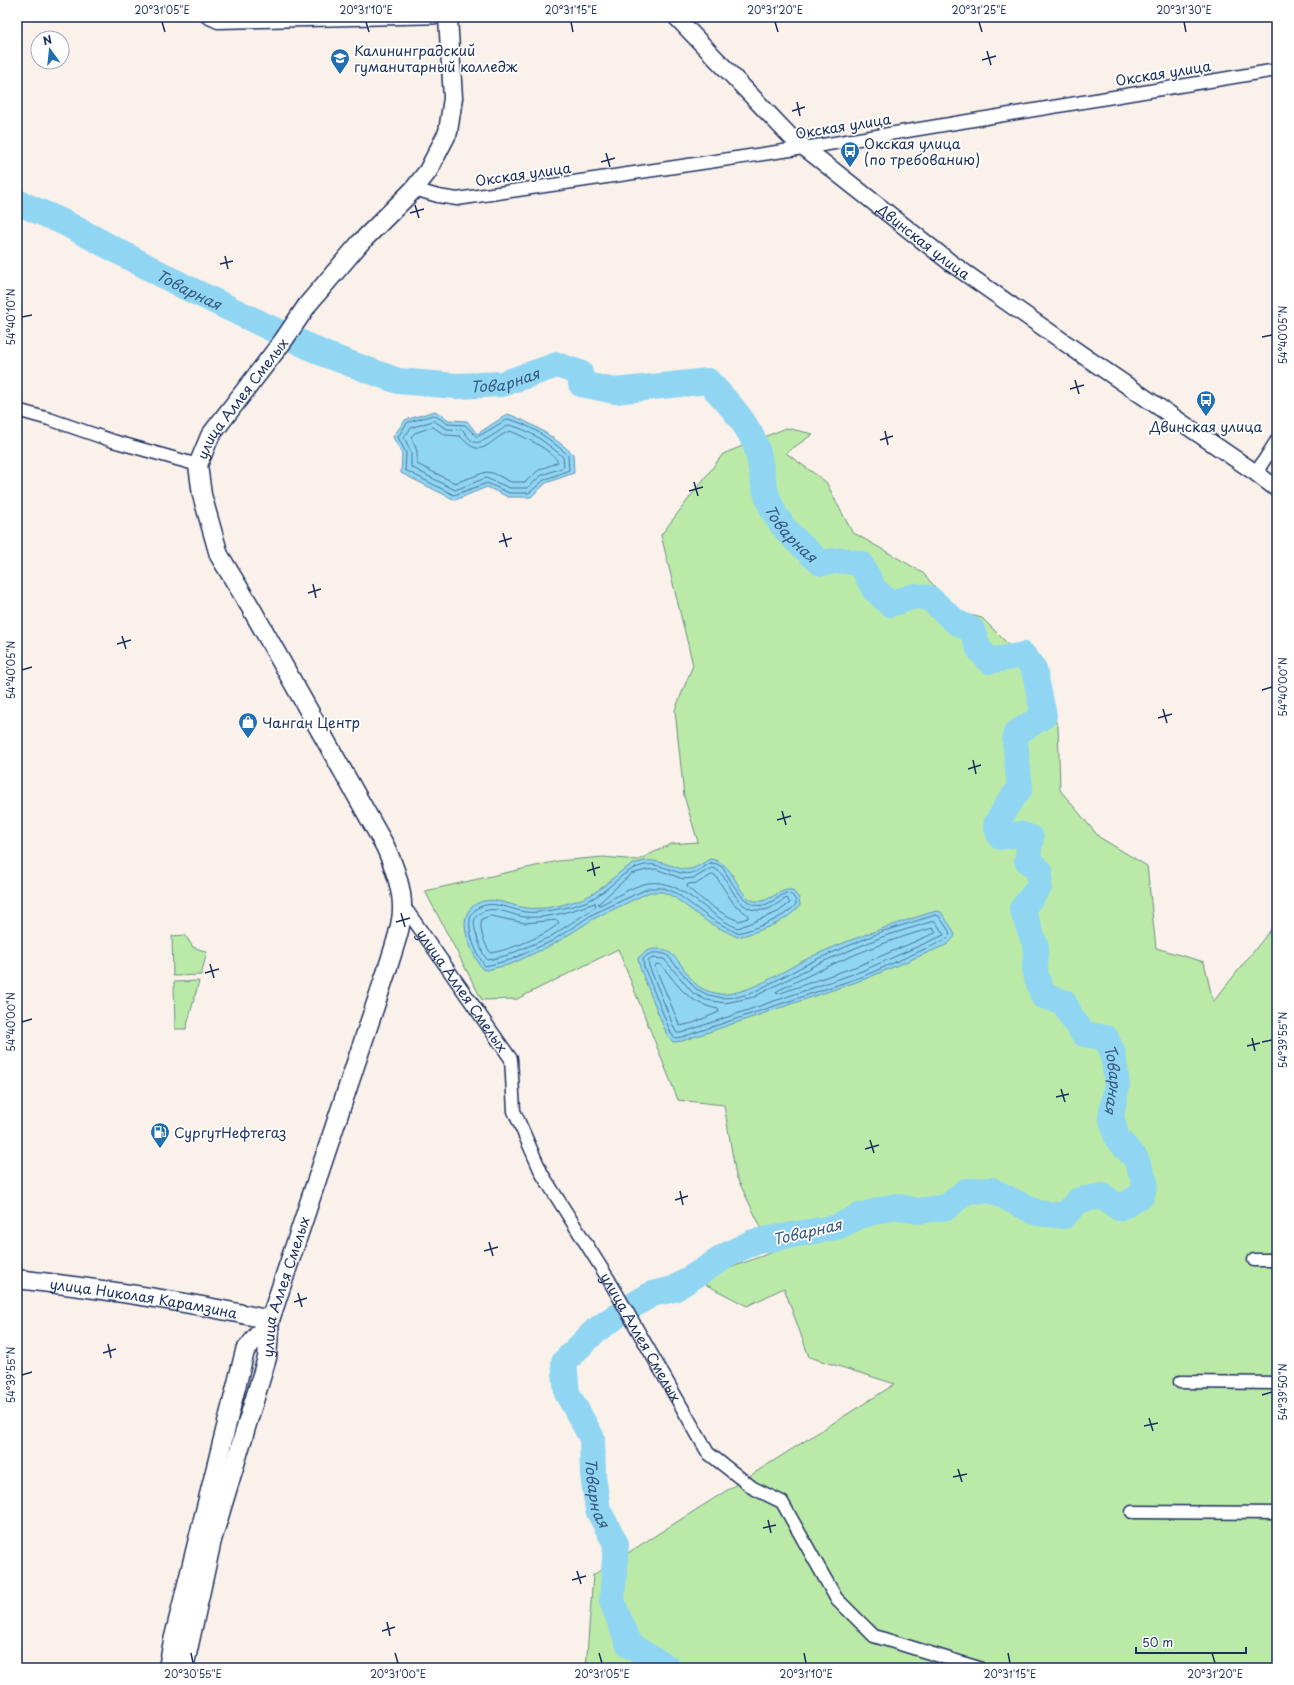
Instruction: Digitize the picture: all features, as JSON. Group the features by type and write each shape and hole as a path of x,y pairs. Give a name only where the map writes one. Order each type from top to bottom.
{"main road":[{"name":"улица Аллея Смелых","path":"184,1668 212,1540 267,1358 270,1320 388,967 402,909 397,879 392,861 385,846 252,608 219,555 202,495 198,465 210,436 308,304 360,243 414,189 428,171 448,132 453,98 448,17"},
{"name":"улица Николая Карамзина","path":"17,1279 83,1287 232,1311 270,1320"},
{"path":"168,1668 173,1641 245,1351 270,1320"}],"street":[{"path":"206,17 218,22 448,17"},
{"name":"Двинская улица","path":"676,17 791,138 951,263 1277,489"},
{"name":"Окская улица","path":"414,189 438,196 457,199 804,148 1277,70"},
{"path":"17,410 49,418 113,441 198,465"},
{"path":"1256,473 1277,440"},
{"name":"улица Аллея Смелых","path":"402,909 408,912 511,1059 514,1111 542,1174 609,1280 708,1453 753,1488 782,1502 836,1598 874,1636 979,1668"},
{"path":"1254,1260 1277,1260"},
{"path":"1180,1382 1277,1383"},
{"path":"1132,1512 1277,1512"}],"green space":[{"path":"786,428 813,434 786,453 826,482 852,532 922,572 957,612 982,618 1004,640 1031,672 1058,726 1060,790 1099,837 1147,866 1156,948 1204,962 1213,1002 1277,922 1277,1668 586,1668 593,1575 895,1384 809,1357 784,1288 747,1306 697,1280 773,1252 736,1176 724,1105 678,1100 618,949 517,999 482,1000 425,891 558,861 603,857 638,860 671,844 698,842 684,796 675,710 693,665 661,535 723,454"},
{"path":"185,935 193,947 207,952 201,975 173,976 172,936"},
{"path":"199,981 186,1029 175,1029 174,982"}],"water":[{"path":"435,411 449,420 467,421 477,434 508,414 517,418 558,441 573,454 574,473 546,483 531,497 508,497 487,487 455,500 401,473 402,454 393,437 405,420"},
{"path":"710,859 726,866 743,893 748,898 755,901 760,901 782,891 792,890 799,898 800,905 795,911 772,926 737,937 709,923 674,897 663,892 650,892 595,918 554,944 511,964 487,970 482,969 474,955 468,938 465,922 467,914 477,903 491,900 520,907 551,907 570,903 589,896 623,870 636,863 644,861 657,861 681,869 691,869"},
{"path":"936,911 941,912 953,930 955,936 948,944 865,979 682,1041 673,1042 667,1035 640,968 638,958 649,950 664,950 675,957 698,986 704,990 727,994 738,992 760,984 813,956 843,943"}],"waterway":[{"name":"Товарная","path":"17,202 65,223 185,287 324,354 398,381 457,386 502,384 557,365 580,373 581,384 615,391 708,381 738,414 750,433 758,453 764,485 774,513 785,529 806,550 821,563 843,560 861,564 874,589 890,604 915,596 929,598 956,622 972,630 979,649 989,661 1023,655 1034,669 1044,716 1016,733 1015,741 1020,788 1007,805 996,825 1000,837 1020,834 1031,838 1027,860 1040,871 1039,887 1022,909 1036,947 1035,972 1043,996 1064,1002 1072,1018 1084,1034 1106,1038 1113,1053 1117,1085 1111,1116 1117,1138 1136,1159 1145,1182 1142,1195 1119,1208 1103,1196 1079,1200 1064,1216 1037,1213 991,1190 966,1191 947,1207 918,1211 895,1206 860,1216 837,1227 753,1242 727,1255 674,1289 652,1294 632,1306"},
{"name":"Товарная","path":"615,1317 595,1331 564,1362 567,1393 592,1438 593,1475 598,1510 616,1544 612,1601 629,1645 668,1668"}],"place":[{"name":"Калининградский гуманитарный колледж","path":"340,75"},
{"name":"Окская улица (по требованию)","path":"850,168"},
{"name":"Двинская улица","path":"1206,417"},
{"name":"Чанган Центр","path":"248,739"},
{"name":"СургутНефтегаз","path":"160,1149"}]}
